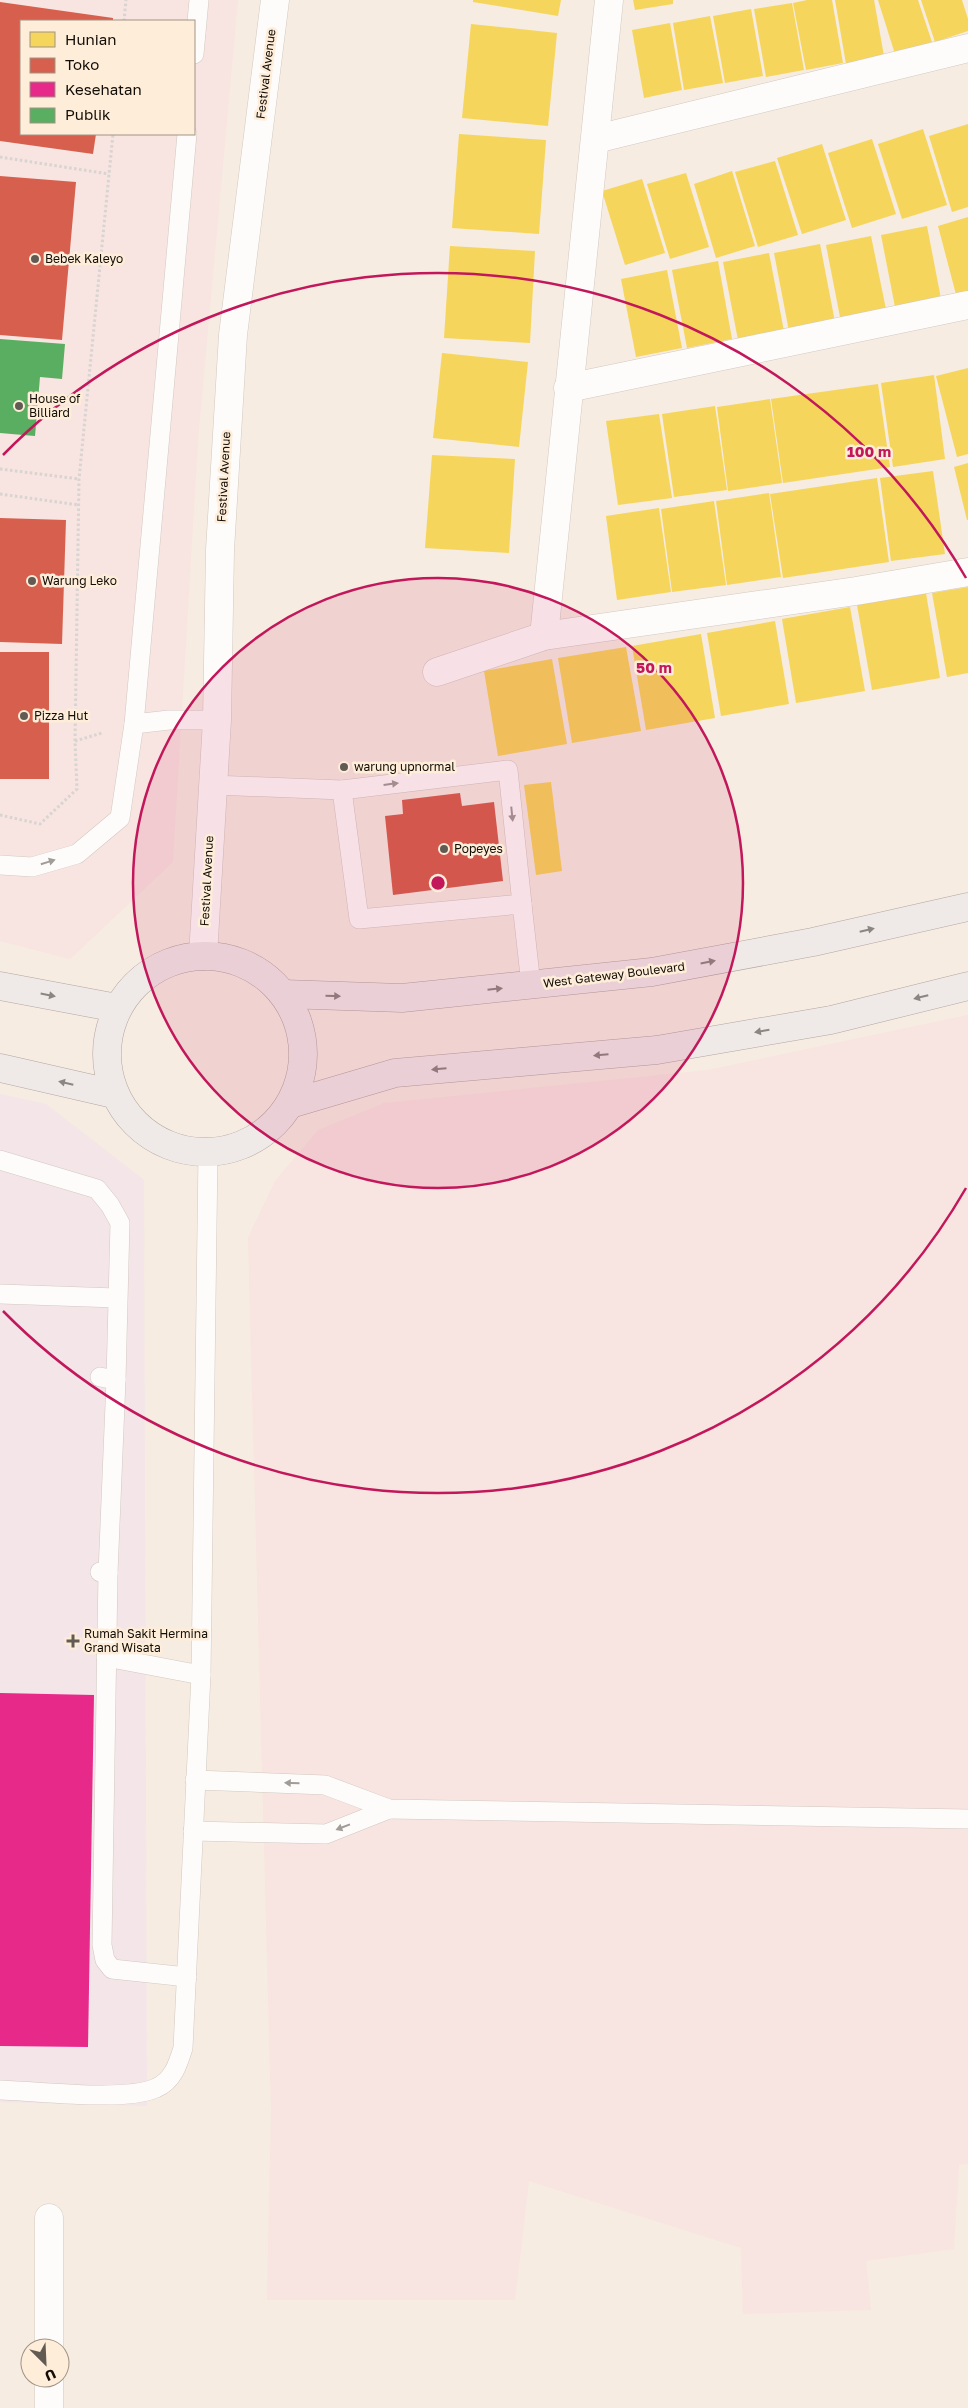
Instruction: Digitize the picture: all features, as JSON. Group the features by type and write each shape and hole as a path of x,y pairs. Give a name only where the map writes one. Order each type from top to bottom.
{"main road":[{"name":"West Gateway Boulevard","path":"284,994 402,998 652,972 813,942 968,907"},
{"path":"203,956 233,960 261,973 284,994 298,1021 303,1049 301,1078 290,1104 275,1123 255,1138 233,1148 208,1153 179,1150 152,1137 129,1118 114,1094 108,1073 106,1051 109,1028 117,1008 133,987 153,971 177,960 203,956"},
{"path":"0,986 117,1008"},
{"path":"290,1104 394,1074 657,1050 831,1020 968,986"},
{"path":"0,1068 114,1094"}],"street":[{"name":"Festival Avenue","path":"203,956 216,720 220,550 233,335 275,0"},
{"path":"544,636 609,0"},
{"path":"596,139 968,48"},
{"path":"568,388 968,305"},
{"path":"437,672 544,636 856,591 968,572"},
{"path":"49,2218 50,2338"},
{"path":"48,2408 49,2388"}],"lane":[{"path":"195,40 198,0"},
{"path":"0,865 32,867 77,854 120,818 134,724 187,135"},
{"path":"134,724 169,720 216,720"},
{"path":"213,785 342,790 508,770 531,985"},
{"path":"342,790 359,919 522,904"},
{"path":"0,2090 130,2095 158,2088 175,2073 183,2048 201,1675 208,1153"},
{"path":"0,1160 97,1189 110,1204 120,1223 116,1298 108,1379 104,1572 106,1657 102,1945 105,1960 112,1969 186,1977"},
{"path":"0,1294 116,1298"},
{"path":"106,1657 201,1675"},
{"path":"195,1780 325,1784 389,1809 968,1818"},
{"path":"193,1831 326,1834 389,1809"}],"path":[{"path":"124,20 126,0"},
{"path":"0,815 40,824 78,789 75,741 79,479 113,135"},
{"path":"0,157 109,174"},
{"path":"0,469 79,479"},
{"path":"0,494 79,505"}],"shaded area":[{"path":"0,0 238,0 198,440 173,862 70,959 0,941"},
{"path":"968,1015 968,2164 959,2165 954,2249 866,2261 871,2310 743,2314 741,2248 529,2181 515,2300 267,2300 271,2110 248,1238 275,1181 318,1130 384,1103 708,1070"},
{"name":"Rumah Sakit Hermina Grand Wisata","path":"0,1094 46,1104 144,1180 147,2106 0,2102"}],"building: Hunian":[{"path":"473,0 561,0 558,16 473,2"},
{"path":"633,0 673,0 673,4 635,10"},
{"path":"807,0 832,0 843,63 806,70 793,3"},
{"path":"835,0 874,0 884,56 846,64"},
{"path":"878,0 918,0 932,42 895,54"},
{"path":"921,0 962,0 968,19 968,31 935,42"},
{"path":"792,3 804,70 766,77 754,9"},
{"path":"751,9 763,76 725,83 713,16"},
{"path":"710,16 723,83 684,90 673,23"},
{"path":"670,23 682,90 644,98 632,30"},
{"path":"471,24 557,33 548,126 462,118"},
{"path":"968,124 968,207 952,212 929,136"},
{"path":"923,129 947,205 902,219 878,144"},
{"path":"459,134 546,140 539,234 452,228"},
{"path":"872,139 896,214 852,228 828,153"},
{"path":"822,144 846,220 802,234 777,158"},
{"path":"775,161 798,235 758,247 735,172"},
{"path":"732,171 755,246 716,258 694,184"},
{"path":"686,173 709,247 670,259 647,184"},
{"path":"642,179 665,253 625,265 602,191"},
{"path":"968,217 968,299 958,302 938,226"},
{"path":"927,226 942,304 896,312 881,235"},
{"path":"871,236 887,314 841,322 826,245"},
{"path":"820,244 835,322 789,331 774,253"},
{"path":"450,246 535,251 530,343 444,338"},
{"path":"769,253 784,331 738,340 723,262"},
{"path":"718,261 732,339 687,348 672,270"},
{"path":"667,270 682,348 636,357 621,279"},
{"path":"442,353 528,362 519,447 433,438"},
{"path":"968,368 968,454 957,457 936,376"},
{"path":"934,375 945,459 893,467 881,383"},
{"path":"878,384 890,467 783,483 771,399"},
{"path":"770,399 782,483 728,491 717,407"},
{"path":"715,406 727,490 674,497 662,414"},
{"path":"659,414 672,498 618,505 606,421"},
{"path":"432,455 515,459 509,553 425,548"},
{"path":"968,463 968,520 967,520 954,467"},
{"path":"933,471 945,554 891,561 880,478"},
{"path":"877,478 889,562 783,578 770,494"},
{"path":"769,493 781,577 727,585 716,501"},
{"path":"714,501 726,585 672,592 661,509"},
{"path":"659,508 671,592 617,600 606,516"},
{"path":"968,587 968,673 947,677 932,593"},
{"path":"926,593 940,678 872,690 857,605"},
{"path":"850,607 865,691 796,703 782,619"},
{"path":"775,621 789,704 721,716 707,633"},
{"path":"701,634 715,718 646,730 632,646"},
{"path":"626,647 641,731 572,743 558,658"},
{"path":"552,659 567,744 498,756 484,671"},
{"path":"551,782 562,871 536,875 524,785"}],"building: Toko":[{"path":"0,2 113,18 113,20 20,20 20,135 96,135 93,154 0,141"},
{"name":"Bebek Kaleyo","path":"0,176 76,182 62,340 0,335"},
{"name":"Warung Leko","path":"0,518 66,520 62,644 0,642"},
{"name":"Pizza Hut","path":"0,652 49,652 49,779 0,779"},
{"name":"Popeyes","path":"460,793 462,806 494,802 503,881 393,895 385,816 403,814 402,800"}],"building: Kesehatan":[{"path":"0,1693 94,1695 88,2047 0,2046"}],"building: Publik":[{"name":"House of Billiard","path":"0,339 65,344 62,379 40,377 35,436 0,433"}],"place":[{"name":"Bebek Kaleyo","path":"35,259"},
{"name":"House of Billiard","path":"19,406"},
{"name":"Warung Leko","path":"32,581"},
{"name":"Pizza Hut","path":"24,716"},
{"name":"warung upnormal","path":"344,767"},
{"name":"Popeyes","path":"444,849"},
{"name":"Rumah Sakit Hermina Grand Wisata","path":"73,1641"}]}
